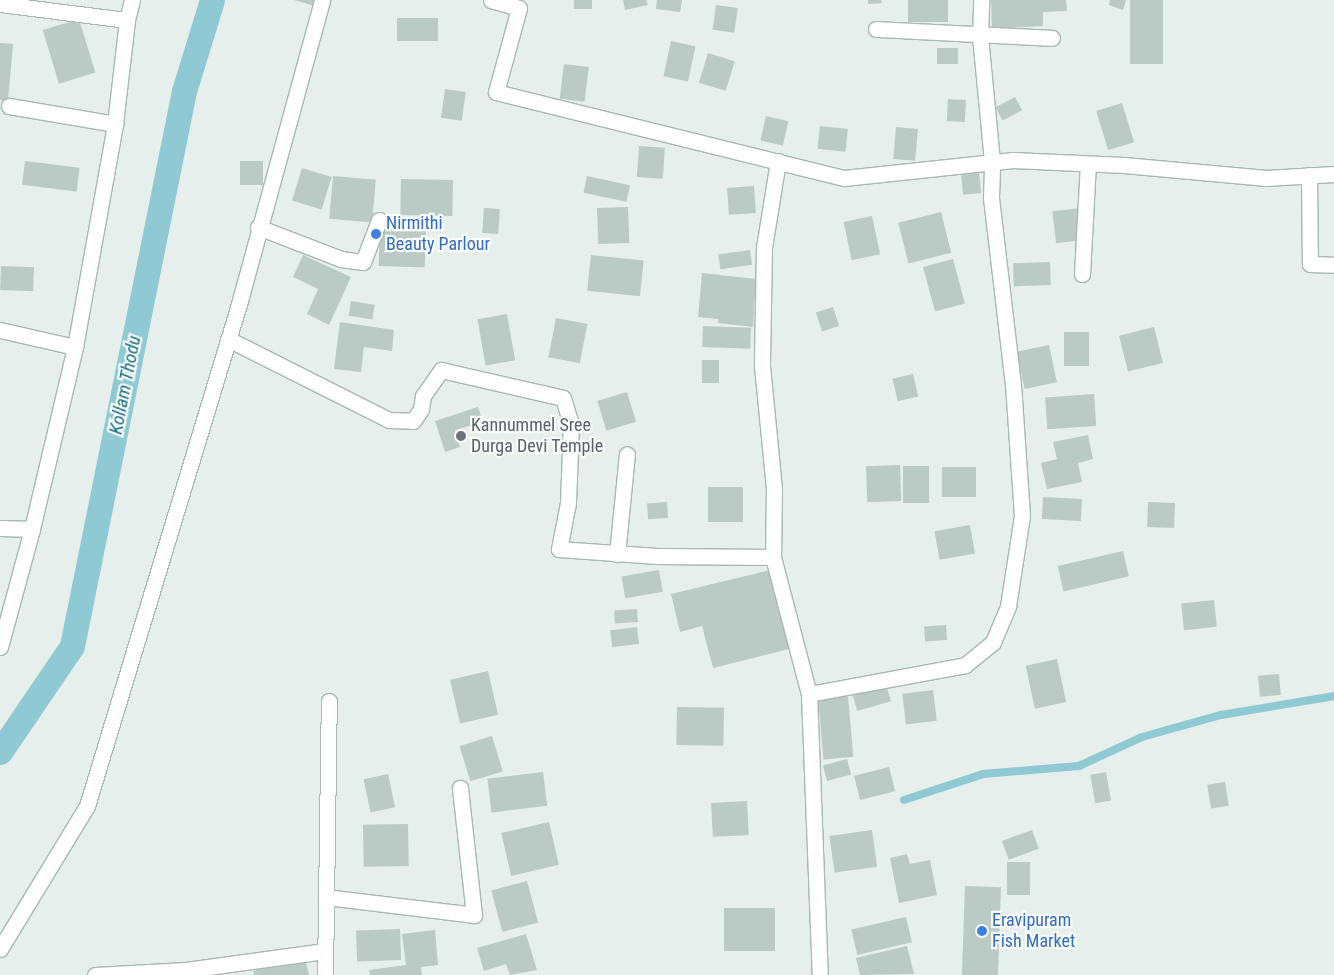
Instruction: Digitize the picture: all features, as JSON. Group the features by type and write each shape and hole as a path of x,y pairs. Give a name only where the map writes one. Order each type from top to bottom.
{"street":[{"path":"0,647 32,528 75,347 115,124 127,20 132,0"},
{"path":"0,949 86,806 228,339 322,0"},
{"path":"491,0 519,8 496,92 844,178 992,161 1088,164 1266,178 1334,174"},
{"path":"809,694 965,665 993,642 1008,606 1022,516 1013,384 990,197 992,161 980,36 981,0"},
{"path":"0,4 127,20"},
{"path":"876,29 980,36 1052,38"},
{"path":"9,106 115,124"},
{"path":"778,161 764,247 762,366 774,489 773,557 809,694 820,975"},
{"path":"1082,274 1088,164"},
{"path":"1309,175 1310,264 1333,265"},
{"path":"258,227 341,259 363,262 379,220"},
{"path":"0,330 75,347"},
{"path":"228,339 389,420 413,421 421,409 423,396 441,370 563,398 571,434 568,503 559,549 617,554 773,557"},
{"path":"617,554 627,454"},
{"path":"0,528 32,528"},
{"path":"325,975 329,701"},
{"path":"326,897 474,915 460,788"},
{"path":"96,975 186,970 325,951"}],"building":[{"path":"294,0 317,0 315,6"},
{"path":"574,0 592,0 592,9 574,9"},
{"path":"623,0 646,0 648,5 625,10"},
{"path":"657,0 682,0 680,12 656,9"},
{"path":"868,0 881,0 882,3 868,4"},
{"path":"908,0 948,0 948,22 908,22"},
{"path":"991,0 1066,0 1067,11 1043,12 1043,26 992,29"},
{"path":"1110,0 1126,0 1123,10 1109,5"},
{"path":"1130,0 1163,0 1163,64 1130,64"},
{"path":"716,5 738,8 734,33 713,30"},
{"path":"397,18 438,18 438,41 397,41"},
{"path":"79,19 95,73 59,84 43,30"},
{"path":"671,41 695,46 688,81 664,76"},
{"path":"0,43 13,44 8,101 0,100"},
{"path":"937,48 958,48 958,64 937,64"},
{"path":"708,53 735,61 726,91 699,83"},
{"path":"564,64 589,67 585,102 560,99"},
{"path":"445,89 466,92 462,121 441,118"},
{"path":"1015,97 1022,110 1003,121 996,107"},
{"path":"948,99 966,100 965,122 947,121"},
{"path":"1122,103 1134,142 1108,150 1096,111"},
{"path":"766,116 788,121 783,146 760,140"},
{"path":"820,126 848,129 845,152 818,149"},
{"path":"896,127 918,129 915,161 893,159"},
{"path":"639,146 665,148 663,179 637,177"},
{"path":"25,161 80,168 77,192 22,185"},
{"path":"240,161 263,161 263,185 240,185"},
{"path":"302,168 332,177 322,210 292,201"},
{"path":"979,173 981,193 963,195 961,175"},
{"path":"333,176 376,180 372,223 329,219"},
{"path":"587,176 630,185 627,202 583,193"},
{"path":"401,179 453,180 452,216 400,215"},
{"path":"754,186 756,213 729,215 727,188"},
{"path":"628,207 629,243 598,244 597,208"},
{"path":"484,208 500,209 498,234 482,233"},
{"path":"1080,208 1084,240 1056,243 1052,211"},
{"path":"941,212 951,253 908,263 898,223"},
{"path":"872,216 880,254 852,260 844,222"},
{"path":"380,228 426,230 425,268 379,266"},
{"path":"750,250 752,265 720,269 718,254"},
{"path":"303,255 351,277 329,325 307,314 318,289 293,277"},
{"path":"591,255 644,261 640,296 587,291"},
{"path":"953,259 965,303 935,311 923,267"},
{"path":"1050,262 1051,285 1014,286 1013,263"},
{"path":"1,266 34,267 33,291 0,290"},
{"path":"702,273 756,279 753,327 718,323 718,319 698,317"},
{"path":"351,301 375,305 372,320 349,316"},
{"path":"833,307 839,326 822,332 816,313"},
{"path":"507,314 515,360 486,365 477,319"},
{"path":"556,318 587,324 580,363 548,357"},
{"path":"340,322 394,330 392,351 364,347 361,372 334,369"},
{"path":"703,326 751,328 750,349 702,347"},
{"path":"1154,327 1163,363 1128,372 1119,336"},
{"path":"1064,332 1089,332 1089,366 1064,366"},
{"path":"1049,345 1057,382 1025,389 1017,352"},
{"path":"702,360 719,360 719,383 702,383"},
{"path":"913,374 918,396 898,401 893,379"},
{"path":"627,392 636,422 606,431 597,401"},
{"path":"1094,394 1096,426 1047,429 1045,397"},
{"path":"478,407 483,422 455,430 460,447 445,452 435,421"},
{"path":"1088,435 1093,459 1078,463 1082,482 1047,489 1041,463 1057,459 1053,442"},
{"path":"900,465 901,501 867,502 866,466"},
{"path":"903,466 929,466 929,503 903,503"},
{"path":"942,467 976,467 976,497 942,497"},
{"path":"708,487 743,487 743,522 708,522"},
{"path":"1043,497 1082,499 1081,521 1042,519"},
{"path":"667,502 668,518 648,519 647,503"},
{"path":"1148,502 1175,503 1174,528 1147,527"},
{"path":"970,525 975,554 940,560 935,531"},
{"path":"1123,551 1129,576 1064,591 1058,566"},
{"path":"659,570 663,592 625,598 622,577"},
{"path":"770,570 789,649 713,668 702,626 680,632 671,594"},
{"path":"1214,600 1217,627 1184,630 1181,603"},
{"path":"637,609 638,622 615,624 614,611"},
{"path":"946,625 947,640 925,641 924,627"},
{"path":"637,627 639,644 612,647 610,630"},
{"path":"1057,659 1066,702 1035,709 1026,666"},
{"path":"488,671 498,715 460,724 450,680"},
{"path":"1279,674 1281,695 1260,697 1258,676"},
{"path":"886,684 891,701 857,711 852,694"},
{"path":"933,690 937,721 906,725 902,694"},
{"path":"848,696 853,757 823,759 818,699"},
{"path":"677,707 724,708 723,746 676,745"},
{"path":"492,736 503,771 470,781 459,746"},
{"path":"847,759 851,774 827,781 823,765"},
{"path":"889,767 895,791 860,800 854,776"},
{"path":"543,772 547,806 492,813 487,779"},
{"path":"1106,772 1111,801 1095,803 1090,775"},
{"path":"388,774 395,807 371,812 364,779"},
{"path":"1225,782 1229,806 1211,809 1207,785"},
{"path":"747,801 749,835 713,837 711,803"},
{"path":"549,822 559,865 511,876 501,833"},
{"path":"408,824 409,866 364,867 363,825"},
{"path":"872,830 877,867 835,873 829,836"},
{"path":"1032,830 1039,849 1009,860 1002,841"},
{"path":"907,854 910,864 930,860 937,895 899,903 890,858"},
{"path":"1007,862 1030,862 1030,895 1007,895"},
{"path":"527,881 538,923 502,932 491,891"},
{"name":"Eravipuram Fish Market","path":"965,886 1001,887 998,975 962,975"},
{"path":"724,908 775,908 775,951 724,951"},
{"path":"906,917 912,942 857,955 851,930"},
{"path":"400,929 401,960 357,962 356,931"},
{"path":"435,930 438,965 421,967 422,975 370,975 369,970 406,965 402,934"},
{"path":"526,934 537,970 510,975 506,964 484,971 477,948"},
{"path":"907,946 914,974 860,975 856,958"},
{"path":"305,959 309,975 254,975 253,971"}],"waterway":[{"name":"Kollam Thodu","path":"0,752 72,646 184,91 212,0"},
{"path":"904,800 983,774 1079,766 1142,737 1221,715 1334,696"}],"place":[{"name":"Nirmithi Beauty Parlour","path":"376,234"},
{"name":"Kannummel Sree Durga Devi Temple","path":"461,436"},
{"name":"Eravipuram Fish Market","path":"982,931"}]}
